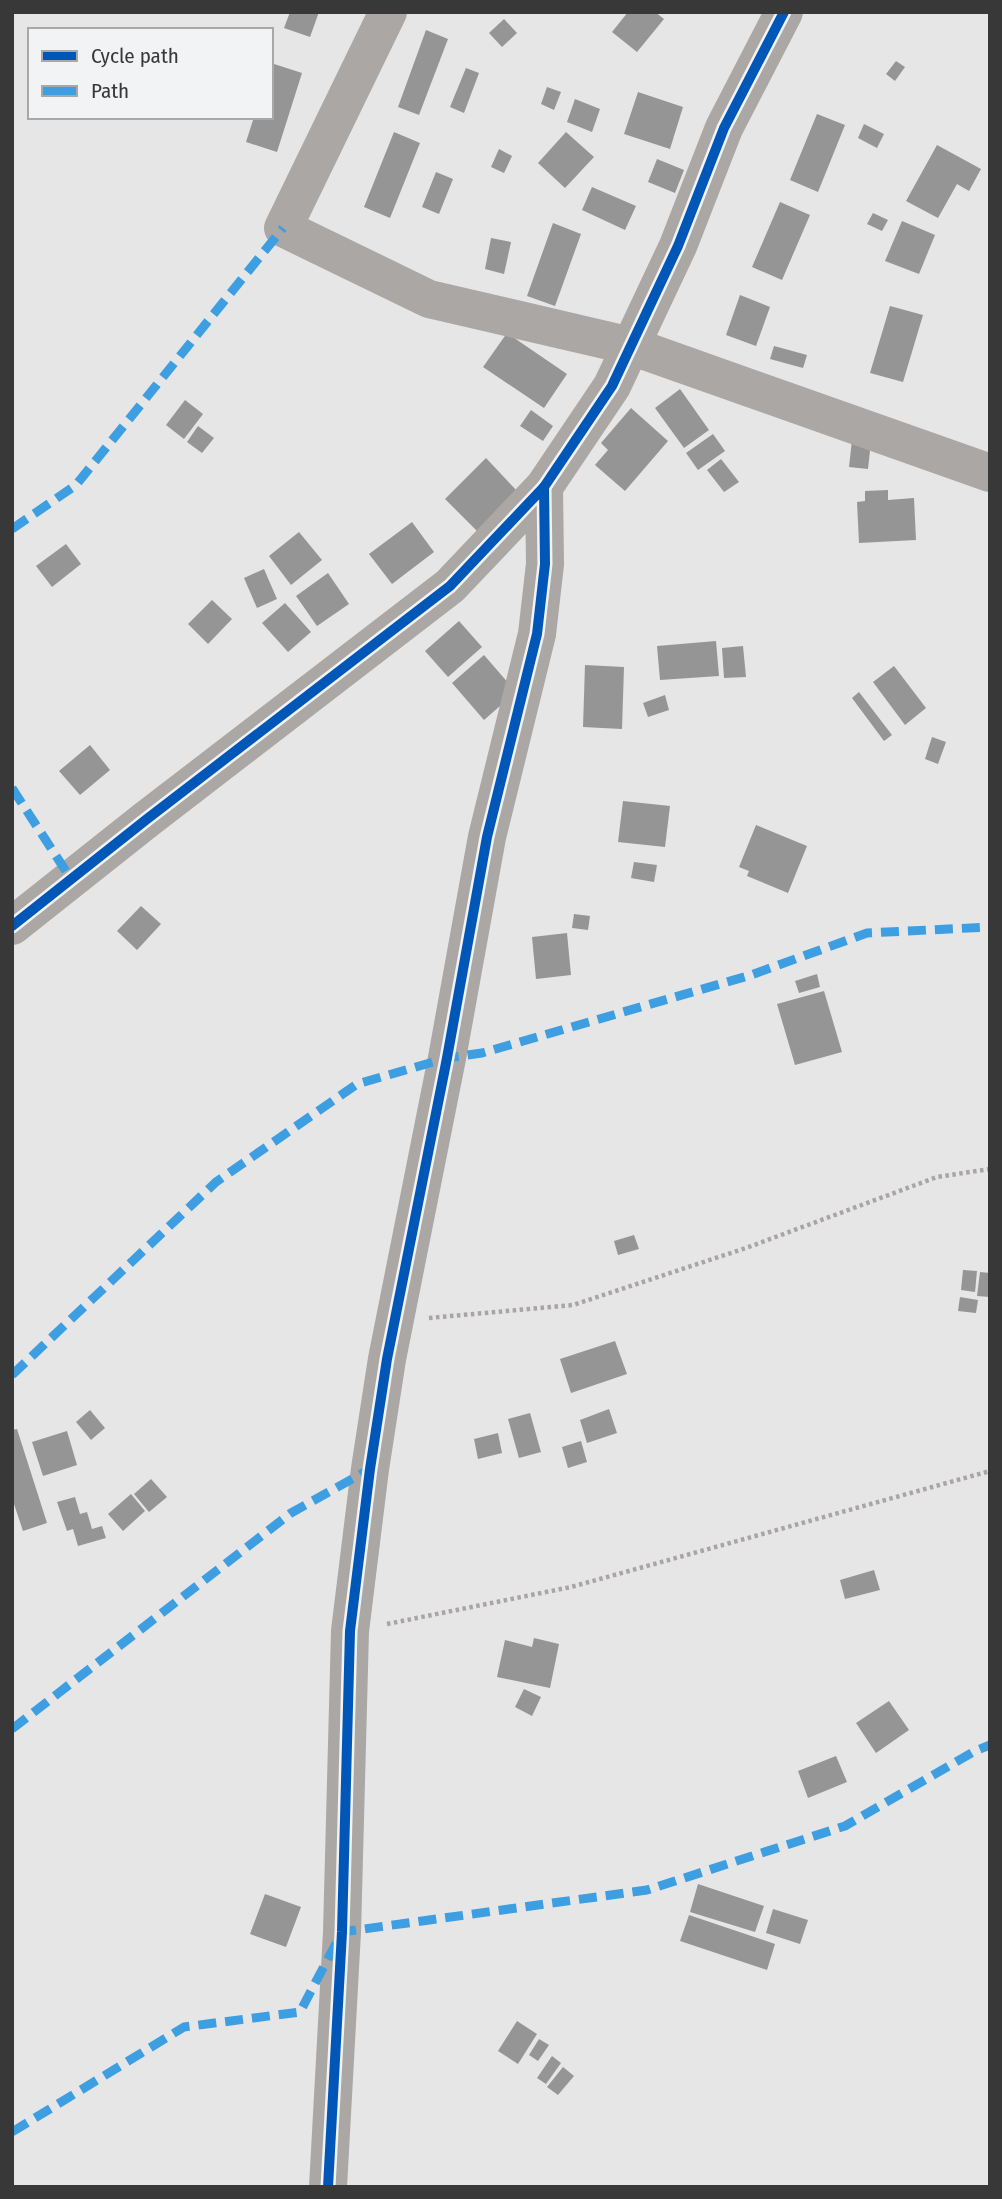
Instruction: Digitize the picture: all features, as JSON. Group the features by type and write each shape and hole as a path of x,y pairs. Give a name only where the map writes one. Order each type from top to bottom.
{"street":[{"path":"388,12 283,228 429,299 631,346 990,472"},
{"path":"12,926 450,586 544,487 612,386 678,246 724,128 784,12"},
{"path":"328,2187 342,1932 350,1631 370,1469 394,1321 447,1058 487,837 537,635 545,564 544,487"}],"path":[{"path":"394,1321 573,1305 746,1248 937,1177 990,1169"},
{"path":"350,1631 571,1587 990,1471"}],"building":[{"path":"290,12 319,12 310,37 284,28"},
{"path":"628,12 655,12 664,19 637,52 612,32"},
{"path":"504,19 517,33 502,47 489,33"},
{"path":"426,30 448,39 419,115 398,107"},
{"path":"896,61 905,67 895,81 886,74"},
{"path":"273,64 302,73 277,152 246,142 253,119 273,119"},
{"path":"466,68 479,73 464,113 450,107"},
{"path":"547,87 561,92 554,110 541,104"},
{"path":"638,92 683,107 670,149 624,134"},
{"path":"575,99 600,109 592,132 567,122"},
{"path":"817,114 845,125 818,192 790,180"},
{"path":"864,124 884,134 877,148 858,138"},
{"path":"394,132 420,143 390,218 364,207"},
{"path":"566,132 594,157 565,188 538,163"},
{"path":"937,145 981,169 969,191 957,184 938,218 906,201"},
{"path":"499,149 512,156 504,173 491,167"},
{"path":"657,159 684,170 675,193 648,182"},
{"path":"436,172 453,179 439,214 422,207"},
{"path":"592,187 636,206 625,230 582,210"},
{"path":"780,202 810,215 782,280 752,267"},
{"path":"873,213 888,220 882,231 867,224"},
{"path":"902,221 935,235 919,274 885,261"},
{"path":"553,223 581,234 555,306 527,296"},
{"path":"491,238 511,242 504,274 485,269"},
{"path":"740,295 770,307 756,346 726,335"},
{"path":"890,306 923,315 903,382 870,373"},
{"path":"507,333 567,374 544,408 483,367"},
{"path":"774,346 807,355 803,368 770,359"},
{"path":"680,389 709,430 684,448 655,408"},
{"path":"185,400 203,414 184,439 166,425"},
{"path":"631,408 668,441 625,491 595,465 608,450 601,443"},
{"path":"531,410 553,426 543,441 520,426"},
{"path":"198,426 214,438 202,453 187,442"},
{"path":"713,434 725,451 698,470 686,453"},
{"path":"852,440 871,442 868,469 849,467"},
{"path":"486,458 518,492 478,532 445,499"},
{"path":"721,459 739,482 724,492 707,470"},
{"path":"888,490 888,500 914,498 916,540 859,543 857,502 865,501 865,491"},
{"path":"412,522 434,552 392,584 369,554"},
{"path":"299,532 322,560 291,585 269,556"},
{"path":"66,544 81,564 52,587 36,566"},
{"path":"264,569 277,599 257,608 244,578"},
{"path":"328,573 349,604 317,626 296,596"},
{"path":"212,600 232,619 208,644 188,624"},
{"path":"285,603 311,632 288,652 262,623"},
{"path":"459,621 482,647 448,677 425,651"},
{"path":"716,641 719,676 660,680 657,646"},
{"path":"743,646 746,677 724,678 722,648"},
{"path":"484,655 516,692 484,720 452,683"},
{"path":"585,665 624,667 622,729 583,727"},
{"path":"894,666 926,708 905,725 873,682"},
{"path":"859,692 892,735 884,741 852,698"},
{"path":"665,695 669,710 648,717 643,703"},
{"path":"932,737 946,742 938,764 925,759"},
{"path":"90,745 110,770 80,795 59,771"},
{"path":"623,801 670,806 665,847 618,842"},
{"path":"756,825 807,846 788,893 747,876 749,871 739,867"},
{"path":"634,862 657,865 654,882 631,878"},
{"path":"141,906 161,924 137,950 117,931"},
{"path":"574,914 590,916 588,930 572,928"},
{"path":"567,933 571,975 536,979 532,937"},
{"path":"817,974 820,987 799,993 795,981"},
{"path":"824,991 842,1052 795,1065 777,1004"},
{"path":"634,1235 639,1249 618,1255 614,1241"},
{"path":"963,1270 977,1271 975,1292 961,1290"},
{"path":"980,1272 990,1273 990,1297 977,1296"},
{"path":"960,1297 978,1300 976,1313 958,1311"},
{"path":"615,1341 627,1374 571,1393 560,1359"},
{"path":"609,1409 617,1433 587,1443 580,1420"},
{"path":"90,1410 105,1428 91,1440 76,1422"},
{"path":"530,1413 541,1452 519,1458 508,1419"},
{"path":"17,1429 47,1523 23,1531 12,1498 12,1430"},
{"path":"67,1431 77,1465 43,1476 32,1442"},
{"path":"498,1433 502,1453 478,1459 474,1439"},
{"path":"581,1441 587,1462 568,1468 562,1447"},
{"path":"151,1479 167,1497 149,1512 134,1494"},
{"path":"131,1494 145,1511 123,1531 108,1514"},
{"path":"75,1497 80,1514 87,1512 92,1529 102,1526 106,1538 78,1546 73,1529 67,1531 57,1502"},
{"path":"874,1570 880,1590 845,1599 840,1580"},
{"path":"534,1638 559,1644 550,1688 497,1677 505,1640 532,1647"},
{"path":"524,1689 541,1697 532,1716 515,1707"},
{"path":"889,1701 909,1730 876,1753 856,1723"},
{"path":"836,1756 847,1782 808,1798 798,1771"},
{"path":"698,1884 764,1906 755,1932 690,1912"},
{"path":"265,1894 301,1907 286,1947 250,1934"},
{"path":"773,1909 808,1920 800,1944 766,1933"},
{"path":"689,1915 775,1944 767,1970 680,1941"},
{"path":"517,2021 537,2034 518,2064 498,2051"},
{"path":"539,2039 549,2045 538,2061 529,2055"},
{"path":"552,2056 561,2063 546,2084 537,2078"},
{"path":"563,2067 574,2076 558,2095 547,2087"}],"marked path":[{"path":"12,529 76,485 283,228"},
{"path":"12,788 71,879"},
{"path":"12,1375 216,1182 357,1084 447,1058 482,1053 751,975 867,933 990,927"},
{"path":"12,1729 291,1513 370,1469"},
{"path":"12,2132 184,2027 300,2012 342,1932 647,1890 845,1826 990,1745"}],"cycle path":[{"path":"12,926 450,586 544,487 612,386 678,246 724,128 784,12"},
{"path":"328,2187 342,1932 350,1631 370,1469 387,1359 447,1058 487,837 537,634 545,564 544,487"}]}
